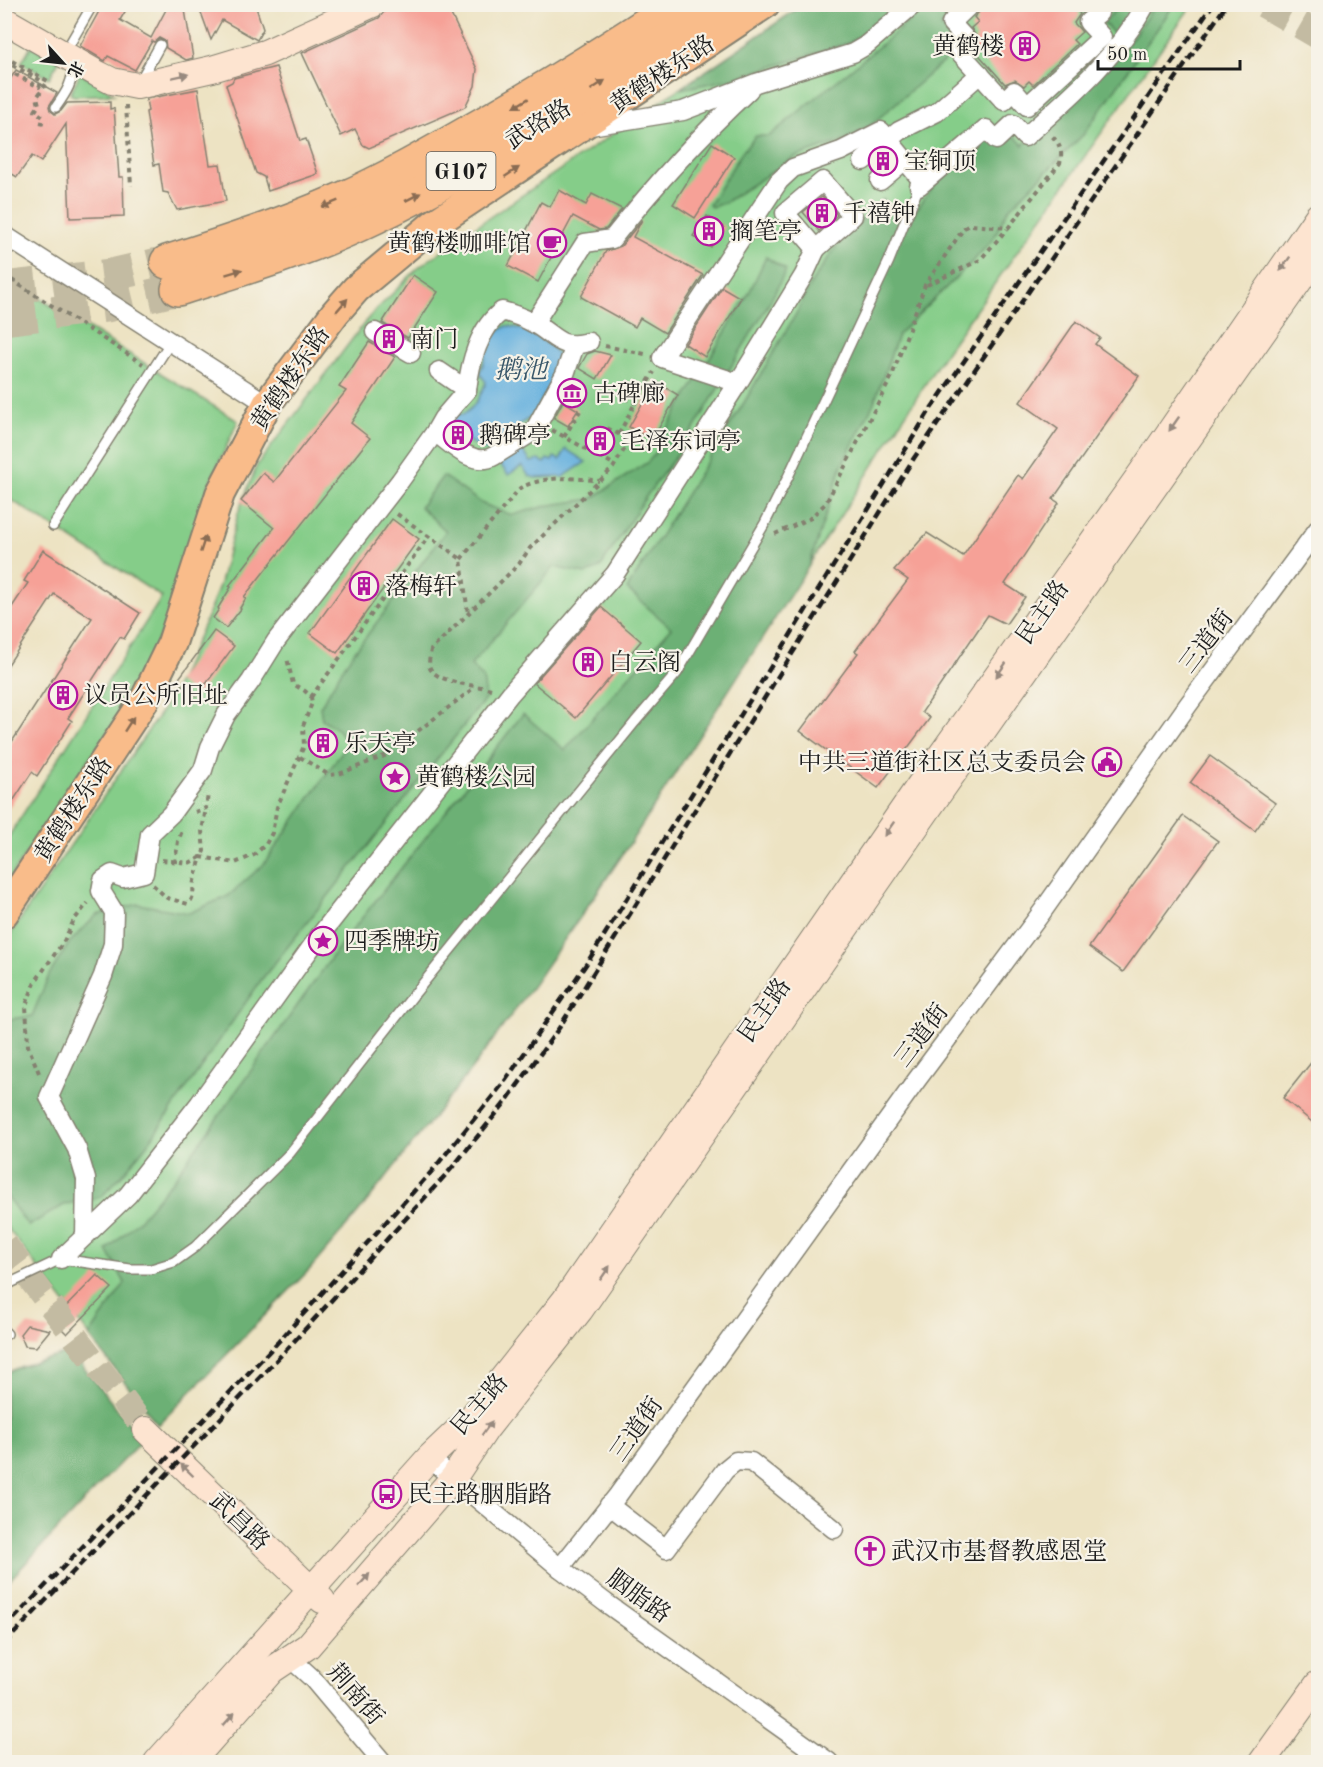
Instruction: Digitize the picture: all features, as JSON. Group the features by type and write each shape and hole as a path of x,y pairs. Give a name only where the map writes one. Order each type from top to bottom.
{"highway":[{"name":"武珞路","path":"677,4 514,107 433,153 343,198 266,230 172,276 267,262 357,226 443,182 556,112 720,4"}],"main road":[{"path":"4,20 132,94 265,53 373,4"},
{"name":"黄鹤楼东路","path":"4,913 144,701 172,643 220,494 267,404 335,312 356,289 434,224 765,4"},
{"name":"民主路","path":"157,1762 429,1458 472,1417 565,1300 923,780 1142,472 1318,216"},
{"name":"民主路","path":"190,1762 272,1670 308,1646 454,1478 486,1429 580,1310 1318,254"},
{"name":"武昌路","path":"146,1430 336,1612"},
{"path":"1262,1762 1318,1684"}],"street":[{"path":"581,128 683,111 756,83 853,53 865,46 914,4"},
{"path":"971,4 951,23 964,37 954,46 1004,101 1014,91 1027,106 1102,37 1088,22 1099,13 1091,4"},
{"path":"738,383 662,358 779,182 793,168 841,151 880,130 921,184 986,129 996,140 1013,124 1025,137 1060,106 1103,62 1135,24 1146,4"},
{"path":"905,160 881,180 864,160 899,131 937,112 980,74"},
{"path":"534,323 585,243 612,239 650,192 701,136 756,83"},
{"path":"61,1259 135,1186 199,1104 318,938 510,694 615,574 738,383 804,275 816,249 853,216 850,206 833,186 823,181 785,213 816,249"},
{"path":"4,235 267,404"},
{"path":"85,1236 86,1179 77,1149 49,1097 103,976 113,944 114,912 101,891 103,880 112,874 123,878 144,873 150,834 171,814 203,770 210,747 226,715 276,641 435,432 443,418 467,390 470,365 492,319 502,311 534,323 561,342 582,344 534,431 494,456 488,459 476,459 435,432"},
{"path":"375,332 411,354"},
{"path":"439,371 467,390"},
{"name":"三道街","path":"560,1568 618,1495 916,1081 1042,912 1188,705 1318,529"},
{"name":"胭脂路","path":"429,1458 560,1568 606,1603 829,1762"},
{"path":"609,1505 666,1549 725,1470 736,1461 751,1462 834,1529"},
{"name":"荆南街","path":"290,1658 312,1678 381,1760 380,1762"}],"lane":[{"path":"56,107 68,89 74,74 68,58 93,4"},
{"path":"132,94 160,45"},
{"path":"4,1286 61,1259 130,1269 151,1269 174,1262 195,1247 290,1153 412,997 635,722 677,674 787,479 889,261 921,184"},
{"path":"53,526 170,343"}],"path":[{"path":"7,70 39,87 42,81 11,63 48,81 37,97 39,105 35,111 43,117 41,126"},
{"path":"131,186 132,94"},
{"path":"926,285 980,260 1060,163 1062,155 1059,143 1041,123"},
{"path":"759,532 772,535 784,531 809,519 826,503 892,376 926,285 964,228 971,225 1008,228"},
{"path":"4,275 152,370"},
{"path":"582,344 662,358 619,434"},
{"path":"626,398 635,403"},
{"path":"564,437 580,411"},
{"path":"538,423 615,465"},
{"path":"510,694 456,683 432,670 429,666 431,650 615,465 630,440 607,428"},
{"path":"468,614 461,559 520,488 534,481 567,478 599,481"},
{"path":"381,503 461,559"},
{"path":"311,697 429,536"},
{"path":"146,853 175,863 189,863 201,857 235,863 254,855 266,844 272,833 277,807 304,746 303,726 312,703 311,697 305,691 293,684 288,662 276,641"},
{"path":"300,757 329,775 339,774 387,755 476,686"},
{"path":"144,873 145,877 167,898 188,904 192,900 194,883 204,850 202,831 206,808"},
{"path":"175,863 178,841 185,825"},
{"path":"49,1097 28,1046 26,1005 35,982 74,920 89,903 106,898"}],"green space":[{"name":"黄鹤楼公园","path":"803,5 1192,5 942,358 629,845 477,1062 357,1214 310,1269 158,1425 5,1225 5,942 163,709 180,678 220,583 238,513 257,465 369,317 417,269 456,240"},
{"path":"803,5 900,5 868,32 848,43 732,79 680,89"},
{"path":"928,5 965,5 941,26 952,39 942,48 950,56 870,126 843,141 795,157 724,203 711,207 709,205 742,152 756,136 769,136"},
{"path":"1122,5 1137,5 1115,35 1103,22"},
{"path":"1155,5 1174,5 1084,134 1008,210 993,239 977,257 898,335 874,403 842,465 809,566 629,845 534,984 477,1062 357,1214 310,1269 158,1425 89,1336 125,1283 107,1250 139,1220 176,1176 339,947 523,714 565,750 671,628 627,589 745,401 812,282 840,241 883,199 898,218 912,216 934,185 987,139 1012,133 1023,145 1132,38"},
{"path":"31,46 59,61 49,78 21,63"},
{"path":"80,73 114,94 74,96 70,94"},
{"path":"766,257 786,270 771,300 686,442 645,498 600,568 585,574 554,567 471,665 483,678 486,698 262,979 149,1142 122,1175 101,1197 66,1204 28,1226 5,1194 4,1020 32,1016 49,975 69,943 97,915 138,904 189,913 228,896 263,865 348,743 338,730 322,719 320,707 346,663 446,531 420,507 443,476 483,504 512,515 550,505 591,499 648,462 662,445 668,427 749,293"},
{"path":"5,277 238,421 207,489 174,604 135,691 5,885 5,842 162,597 5,496"},
{"path":"71,1352 142,1440 5,1585 5,1373"}],"water":[{"name":"鹅池","path":"507,326 522,329 536,336 552,348 559,358 558,370 536,410 511,435 531,462 539,460 545,463 547,459 552,461 554,457 560,460 566,449 586,462 563,477 536,478 529,476 522,466 508,475 490,450 481,449 467,440 467,430 458,424 448,428 448,422 455,411 462,415 471,409 480,396 486,382 479,373 483,366 488,342 491,337"}],"building":[{"path":"103,4 116,4 126,10 120,20 151,38 169,4 184,4 193,58 186,60 166,48 165,41 159,38 152,41 135,70 108,56 105,61 80,46"},
{"path":"196,4 255,4 263,29 257,40 222,20 211,40"},
{"path":"395,4 446,4 477,69 475,86 465,107 369,148 363,145 355,129 341,136 302,53 379,18 387,8"},
{"name":"黄鹤楼","path":"982,4 1071,4 1080,14 1074,23 1082,32 1073,40 1077,44 1033,85 1029,81 1024,86 1015,80 1005,84 971,46 977,38 971,28 978,22 974,17"},
{"path":"276,67 300,141 306,139 318,174 268,191 264,177 256,173 226,85 234,78"},
{"path":"16,70 57,93 49,106 55,114 61,111 67,103 110,102 110,109 114,108 119,177 123,177 124,216 70,218 66,124 41,162 32,156 17,177 4,169 4,89"},
{"path":"198,89 210,165 220,164 226,201 177,210 168,193 163,192 159,164 154,165 146,99"},
{"path":"712,143 734,157 695,218 673,204"},
{"path":"559,190 586,205 592,194 622,209 606,229 599,230 573,216 538,282 508,266 541,202 550,207"},
{"name":"千禧钟","path":"822,197 837,215 819,231 803,212"},
{"name":"搁笔亭","path":"707,216 724,227 711,247 693,236"},
{"path":"642,220 633,237 703,275 665,333 640,318 635,327 581,297 606,251 621,246"},
{"path":"413,275 438,292 408,338 382,323"},
{"path":"722,287 741,298 705,357 685,344"},
{"path":"1076,321 1100,338 1095,344 1139,376 1053,499 1059,503 1005,584 1025,597 1006,624 988,615 922,712 930,718 878,788 800,731 858,653 855,651 908,580 894,570 927,533 963,556 1018,475 1023,479 1058,429 1020,402"},
{"path":"369,342 395,357 351,423 370,438 244,597 246,598 241,609 226,628 213,618 231,587 229,586 274,528 241,501 263,473 274,482 346,391 339,387"},
{"path":"595,351 611,355 597,379 579,368 587,354"},
{"path":"655,381 678,395 652,440 629,427"},
{"path":"563,401 578,410 568,426 554,418"},
{"path":"458,424 467,430 465,441 450,429"},
{"name":"毛泽东词亭","path":"597,429 612,438 604,454 588,444"},
{"name":"落梅轩","path":"392,519 419,539 337,653 310,633"},
{"name":"议员公所旧址","path":"43,550 140,613 124,639 120,637 68,718 72,721 37,776 32,772 4,815 4,754 92,618 54,594 4,671 4,619 28,583 24,581"},
{"name":"白云阁","path":"601,607 641,641 576,718 534,683"},
{"path":"214,631 234,646 197,696 177,681"},
{"name":"乐天亭","path":"323,733 331,736 334,744 331,752 323,755 315,752 312,744 315,736"},
{"path":"1210,756 1275,803 1255,831 1190,783"},
{"path":"1183,816 1218,841 1123,972 1089,947"},
{"path":"1318,1054 1318,1127 1283,1098"},
{"path":"97,1275 112,1288 67,1334 53,1320"},
{"path":"27,1325 50,1330 36,1347 25,1346 20,1334"}],"tunnel":[{"path":"1264,4 1318,35"},
{"path":"4,288 111,275 167,262"},
{"path":"4,319 107,306 178,289"},
{"path":"4,1244 146,1430"}],"railway":[{"path":"4,1629 278,1342 432,1171 505,1081 587,963 930,410 1213,4"},
{"path":"4,1644 287,1349 451,1169 504,1104 559,1028 914,458 1227,4"}],"place":[{"name":"黄鹤楼","path":"1025,46"},
{"name":"宝铜顶","path":"883,161"},
{"name":"千禧钟","path":"822,213"},
{"name":"搁笔亭","path":"709,231"},
{"name":"黄鹤楼咖啡馆","path":"552,243"},
{"name":"南门","path":"389,339"},
{"name":"古碑廊","path":"572,393"},
{"name":"鹅碑亭","path":"458,435"},
{"name":"毛泽东词亭","path":"600,441"},
{"name":"落梅轩","path":"364,586"},
{"name":"白云阁","path":"588,662"},
{"name":"议员公所旧址","path":"63,695"},
{"name":"乐天亭","path":"323,743"},
{"name":"中共三道街社区总支委员会","path":"1107,762"},
{"name":"黄鹤楼公园","path":"395,777"},
{"name":"四季牌坊","path":"323,941"},
{"name":"民主路胭脂路","path":"387,1494"},
{"name":"武汉市基督教感恩堂","path":"870,1551"}]}
